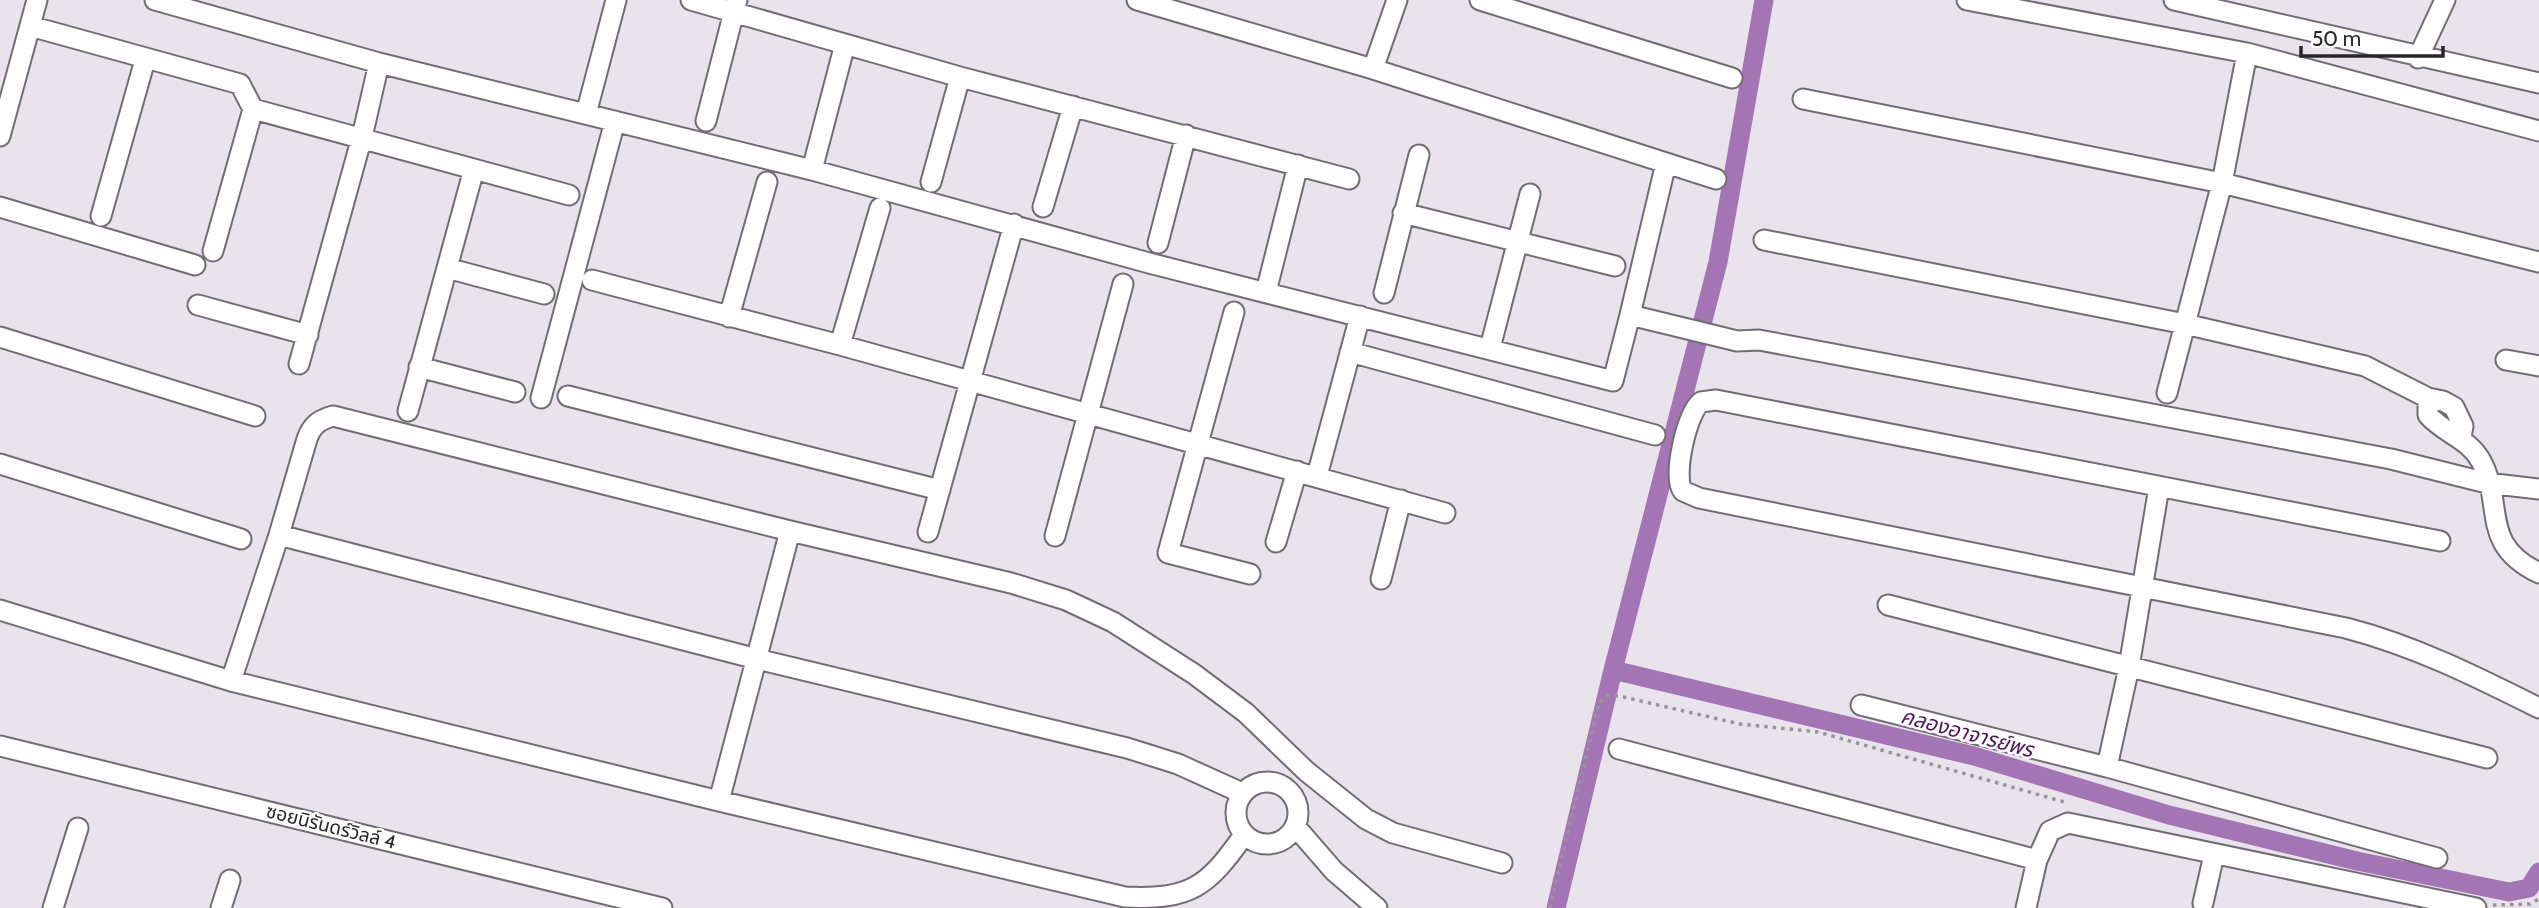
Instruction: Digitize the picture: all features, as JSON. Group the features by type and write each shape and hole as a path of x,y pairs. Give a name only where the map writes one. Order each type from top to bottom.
{"street":[{"path":"0,136 37,0"},
{"path":"157,0 379,63 812,170 1149,263 1490,348 1613,382 1666,163"},
{"path":"586,114 616,0"},
{"path":"691,0 735,7 845,44 1349,179"},
{"path":"1137,0 1373,69 1716,179"},
{"path":"1373,69 1397,0"},
{"path":"1480,0 1732,78"},
{"path":"1967,0 2247,53 2539,131"},
{"path":"2174,0 2418,58 2539,83"},
{"path":"2418,58 2445,0"},
{"path":"706,121 735,7"},
{"path":"30,26 145,60 240,84 253,109 213,251"},
{"path":"812,170 845,44"},
{"path":"2167,393 2222,183 2247,53"},
{"path":"101,216 145,60"},
{"path":"299,365 362,137 379,63"},
{"path":"931,182 960,76"},
{"path":"1803,99 2222,183 2539,262"},
{"path":"1043,207 1073,106"},
{"path":"253,109 569,195"},
{"path":"541,398 614,121"},
{"path":"1158,243 1186,135"},
{"path":"1384,293 1419,155"},
{"path":"1266,292 1298,165"},
{"path":"408,411 474,169"},
{"path":"729,317 766,182"},
{"path":"1490,348 1530,194"},
{"path":"0,207 195,265"},
{"path":"840,345 880,208"},
{"path":"1403,213 1615,266"},
{"path":"928,533 1014,224"},
{"path":"1764,240 2185,324 2365,366 2428,398 2454,407 2463,426 2461,437 2481,462 2497,530 2510,555 2539,572"},
{"path":"446,268 544,294"},
{"path":"592,280 840,345 1445,513"},
{"path":"1055,536 1123,284"},
{"path":"198,305 308,335"},
{"path":"1234,312 1168,553 1250,574"},
{"path":"1630,315 1737,341 1759,340 2391,459 2487,483 2539,489"},
{"path":"1317,477 1360,316"},
{"path":"0,337 255,416"},
{"path":"1350,352 1655,435"},
{"path":"2507,360 2539,366"},
{"path":"419,367 514,392"},
{"path":"568,396 940,490"},
{"path":"2440,541 1708,400 1701,402 1691,413 1678,476 1683,491 1699,499 2346,628 2398,641 2437,657 2539,708"},
{"path":"231,681 311,427 321,419 333,416 790,531 1011,583 1066,600 1113,622 1195,674 1246,713 1353,810 1381,827 1502,863"},
{"path":"0,464 241,539"},
{"path":"1276,542 1297,471"},
{"path":"2107,767 2129,667 2159,486"},
{"path":"1381,579 1401,500"},
{"path":"719,801 790,531"},
{"path":"279,535 757,659 1127,748 1178,764 1242,793"},
{"path":"1888,605 2487,758"},
{"path":"0,610 231,681 1104,892 1185,900 1216,874 1244,835"},
{"path":"1861,705 2107,767 2437,858"},
{"name":"ซอยนิรันดร์วิลล์ 4","path":"0,746 662,908"},
{"path":"1619,749 2037,860"},
{"path":"1284,787 1307,771"},
{"path":"1258,783 1276,783 1284,787 1296,802 1297,821 1293,830 1279,842 1270,844 1251,841 1244,835 1236,819 1242,793 1258,783"},
{"path":"2026,908 2037,860 2050,831 2068,823 2476,908"},
{"path":"52,908 78,828"},
{"path":"1293,830 1377,908"},
{"path":"2203,904 2214,855"},
{"path":"221,908 230,880"}],"path":[{"path":"1550,908 1599,702 1612,695"}],"waterway":[{"path":"1613,670 1718,262 1764,0"},
{"name":"คลองอาจารย์พร","path":"1556,908 1613,670 1974,756 2169,815 2357,861 2509,892 2529,888 2539,872"}]}
